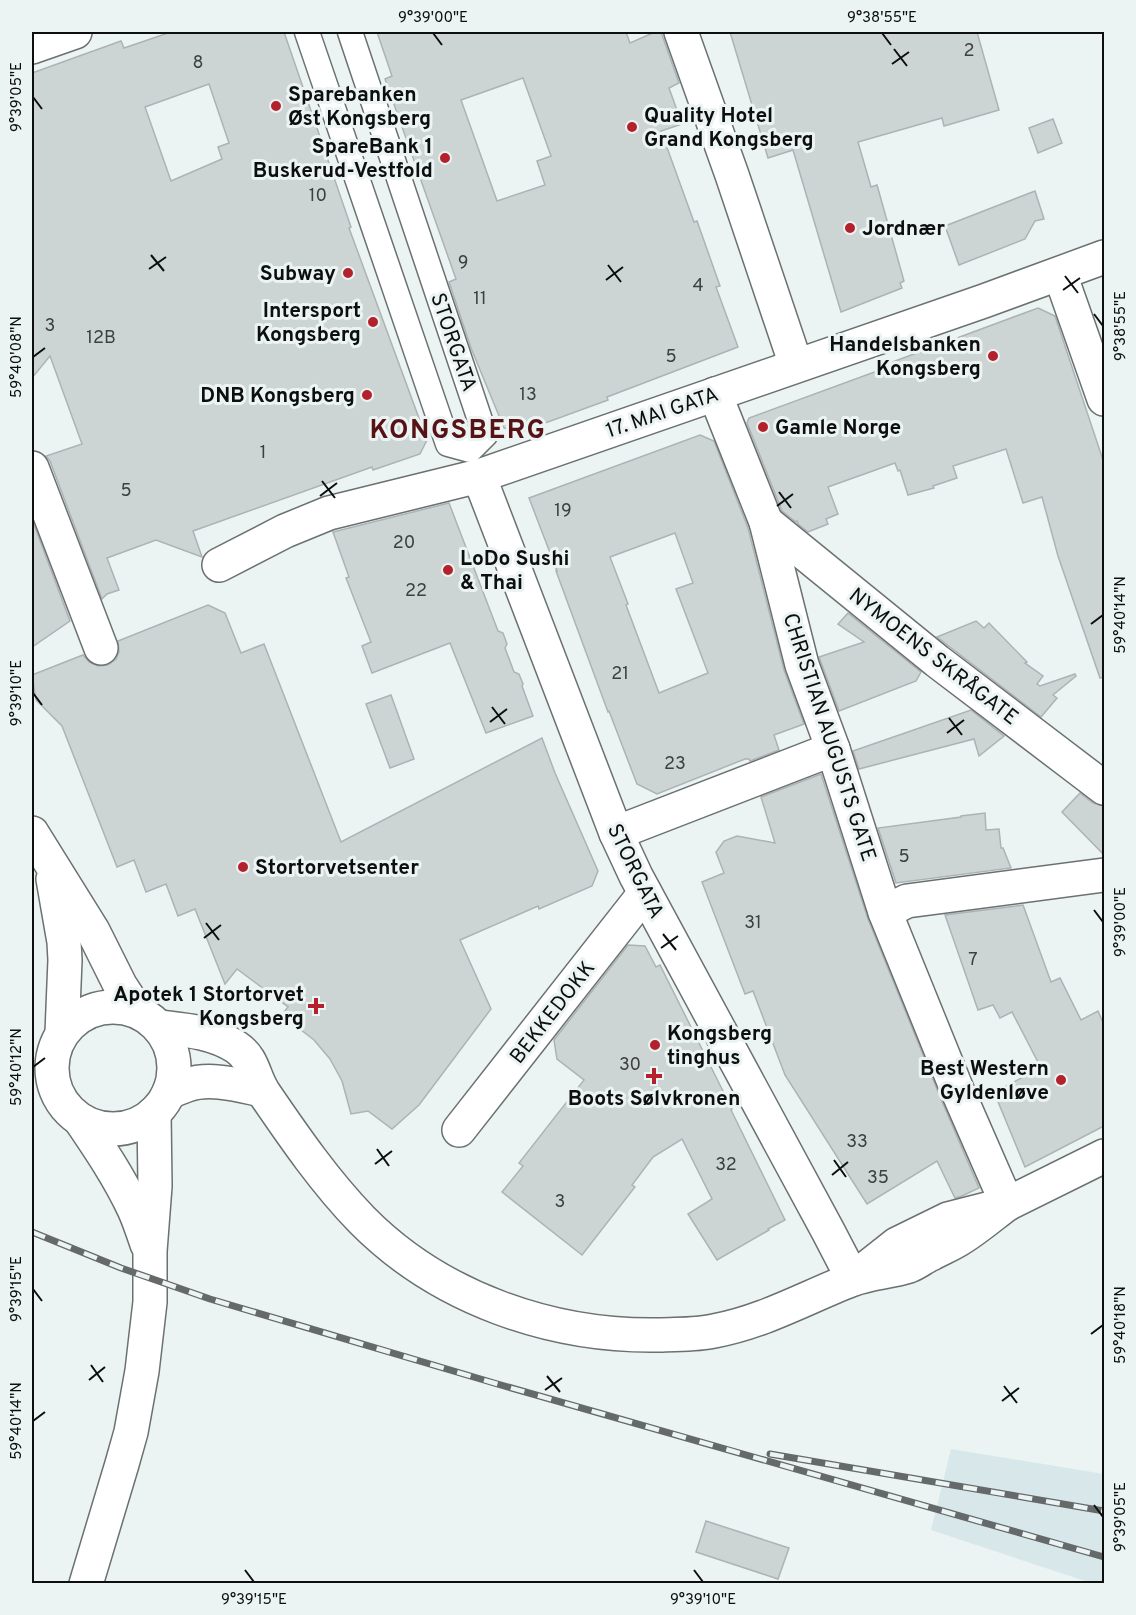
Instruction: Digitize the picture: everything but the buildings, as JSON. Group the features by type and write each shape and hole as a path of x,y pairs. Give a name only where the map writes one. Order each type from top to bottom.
{"street":[{"path":"32,47 75,32"},
{"name":"STORGATA","path":"307,32 448,444 470,450 485,435 350,32"},
{"path":"681,32 796,365"},
{"name":"17. MAI GATA","path":"219,565 285,531 329,513 479,476 1104,257"},
{"path":"1060,274 1104,399"},
{"name":"CHRISTIAN AUGUSTS GATE","path":"715,394 766,522 802,665 833,749 885,912 958,1092 1007,1204"},
{"path":"32,468 101,648"},
{"name":"STORGATA","path":"479,476 616,833 645,893 853,1279"},
{"name":"NYMOENS SKRÅGATE","path":"766,522 937,661 1104,788"},
{"path":"616,833 833,749"},
{"path":"32,833 93,931 120,985 167,1039 173,1058 173,1079 161,1103 150,1251 150,1302 137,1402 115,1492 90,1568 73,1584"},
{"path":"51,865 64,951 62,1033"},
{"path":"885,912 907,901 1104,875"},
{"name":"BEKKEDOKK","path":"459,1130 645,893"},
{"path":"262,1090 234,1084 201,1082 187,1085 161,1103 141,1122 126,1128 95,1127 81,1121 61,1101 53,1081 52,1060 55,1046 71,1023 83,1014 110,1006 123,1007 148,1019 225,1040 248,1057 262,1090 325,1178 381,1239 429,1274 510,1312 564,1327 609,1333 646,1335 713,1332 777,1312 853,1279 897,1244 948,1219 1007,1204 1104,1156"},
{"path":"81,1121 126,1193 150,1251"}],"shaded area":[{"path":"951,1449 1104,1474 1104,1583 1091,1583 931,1530"}],"railway":[{"path":"32,1232 121,1268 210,1299 494,1383 1104,1557"},
{"path":"770,1454 1104,1511"}],"place":[{"name":"Sparebanken Øst Kongsberg","path":"276,106"},
{"name":"Quality Hotel Grand Kongsberg","path":"632,127"},
{"name":"SpareBank 1 Buskerud-Vestfold","path":"445,158"},
{"name":"Jordnær","path":"850,228"},
{"name":"Subway","path":"348,273"},
{"name":"Intersport Kongsberg","path":"373,322"},
{"name":"Handelsbanken Kongsberg","path":"993,356"},
{"name":"DNB Kongsberg","path":"367,395"},
{"name":"Gamle Norge","path":"763,427"},
{"name":"LoDo Sushi & Thai","path":"448,570"},
{"name":"Stortorvetsenter","path":"243,867"},
{"name":"Apotek 1 Stortorvet Kongsberg","path":"316,1006"},
{"name":"Kongsberg tinghus","path":"655,1045"},
{"name":"Boots Sølvkronen","path":"654,1076"},
{"name":"Best Western Gyldenløve","path":"1061,1080"}],"district":[{"name":"KONGSBERG","path":"458,429"}]}
